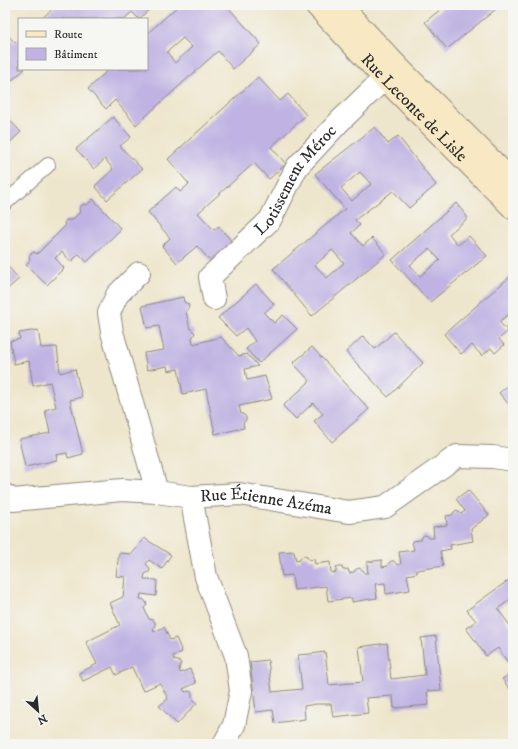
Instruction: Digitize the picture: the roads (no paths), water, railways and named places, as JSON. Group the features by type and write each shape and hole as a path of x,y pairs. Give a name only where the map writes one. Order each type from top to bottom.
{"main road":[{"name":"Rue Leconte de Lisle","path":"316,5 513,182"},
{"name":"Rue Leconte de Lisle","path":"340,5 391,72 513,208"}],"street":[{"name":"Lotissement Méroc","path":"214,299 210,277 270,220 297,167 339,122 391,72"},
{"path":"138,273 117,295 109,312 112,332 157,492"},
{"name":"Rue Étienne Azéma","path":"5,495 13,500 122,490 157,492 191,497 239,494 349,512 385,507 457,456 493,457 513,460"},
{"path":"191,497 206,577 236,656 241,691 234,725 224,744"}],"lane":[{"path":"5,203 48,165"}]}
